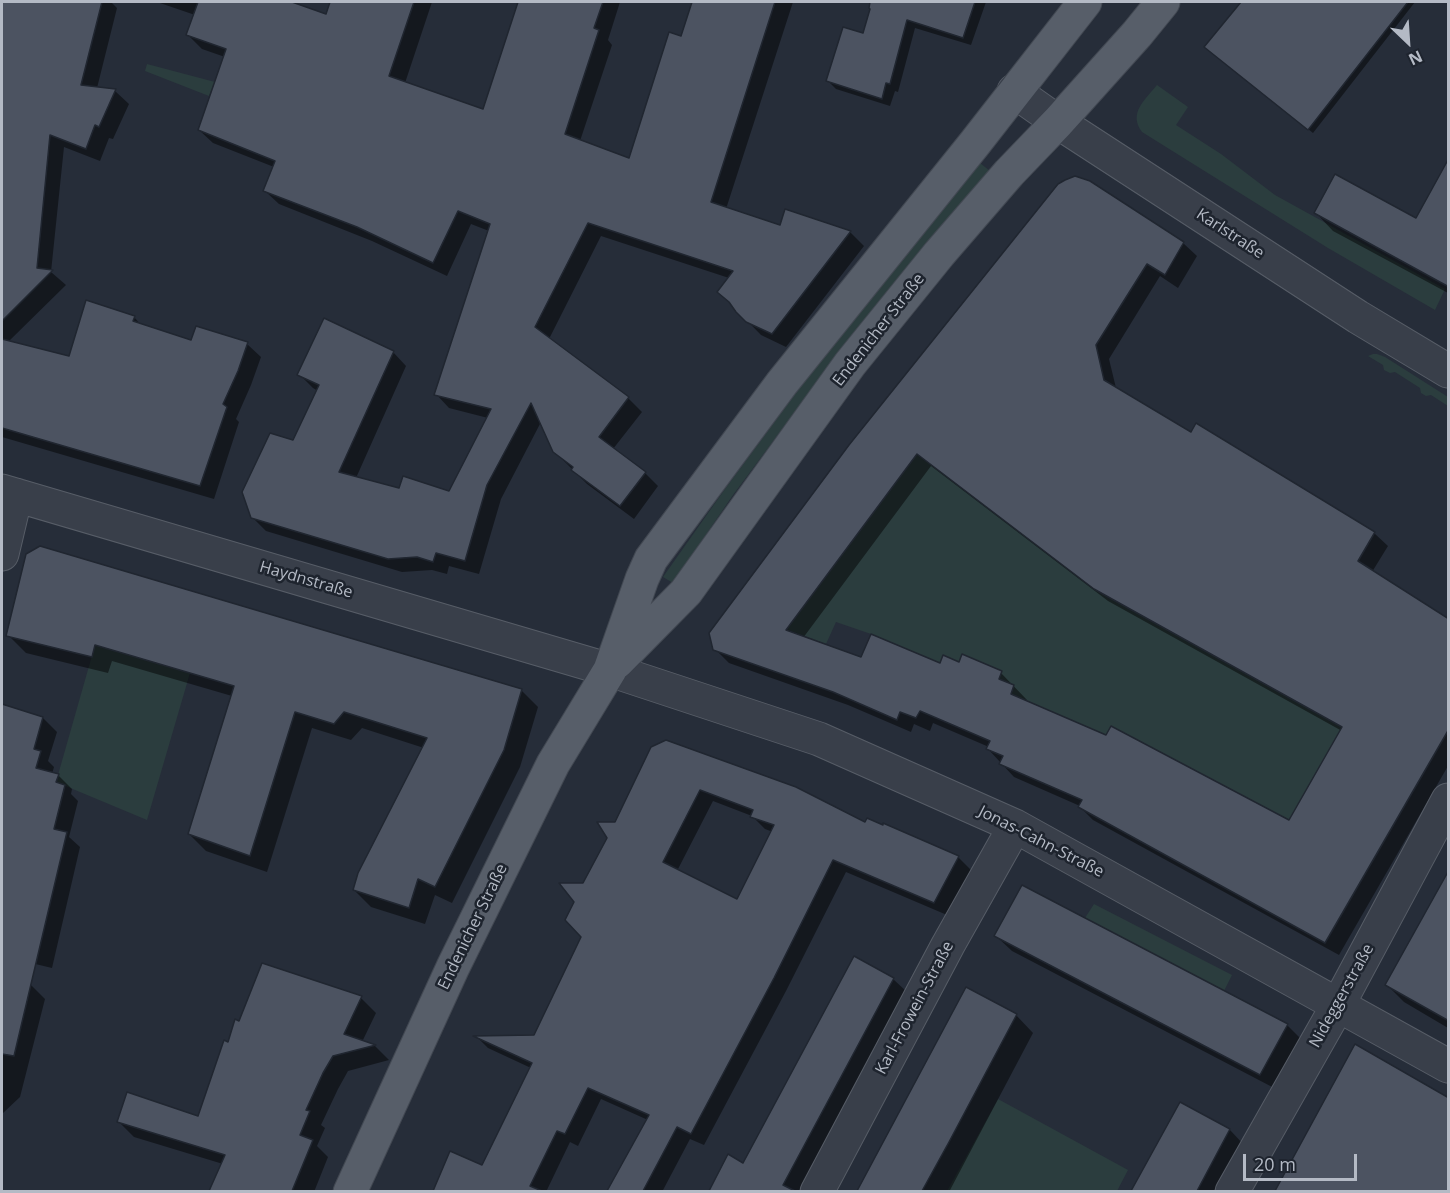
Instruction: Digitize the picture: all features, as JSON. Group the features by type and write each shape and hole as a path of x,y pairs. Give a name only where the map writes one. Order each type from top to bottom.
{"main road":[{"name":"Endenicher Straße","path":"350,1191 453,967 553,764 610,670 651,558 782,383 1085,2"},
{"name":"Endenicher Straße","path":"610,670 686,592 850,364 939,254 1137,34 1163,2"}],"street":[{"name":"Karlstraße","path":"1014,91 1358,317 1449,371"},
{"name":"Haydnstraße","path":"9,493 610,670"},
{"path":"2,554 9,493"},
{"name":"Jonas-Cahn-Straße","path":"610,670 819,739 1015,826 1449,1066"},
{"name":"Nideggerstraße","path":"1232,1191 1338,1005 1449,800"},
{"name":"Karl-Frowein-Straße","path":"818,1191 948,945 1015,826"}],"shaded area":[{"path":"147,64 215,82 209,96 145,71"},
{"path":"1157,85 1188,107 1176,125 1221,154 1275,195 1445,289 1435,310 1328,248 1142,132 1138,125 1137,113 1143,101"},
{"path":"980,163 990,171 818,381 733,495 673,583 663,577 810,374"},
{"path":"1373,354 1385,357 1448,397 1448,406 1431,395 1426,396 1421,393 1420,388 1395,372 1390,373 1384,370 1383,365 1368,356"},
{"path":"917,454 1094,589 1348,730 1319,767 1306,790 1310,793 1293,822 1111,726 1106,735 1011,694 1014,685 999,679 962,655 959,662 943,656 940,663 836,622 826,644 787,629"},
{"path":"95,645 190,673 147,820 56,782"},
{"path":"1094,904 1232,975 1224,991 1085,918"},
{"path":"998,1099 1128,1170 1117,1191 947,1191"}],"building":[{"path":"2,2 102,2 81,85 116,89 99,127 95,125 86,149 50,135 37,268 53,270 2,321"},
{"path":"198,2 292,2 326,14 330,2 414,2 389,76 483,109 518,2 603,2 594,28 599,30 565,134 629,158 669,32 681,36 692,2 775,2 711,202 780,225 785,209 851,231 772,334 746,322 717,292 733,271 588,223 535,327 629,397 599,437 646,472 620,506 571,470 573,467 553,452 531,403 487,485 465,561 436,553 433,562 417,557 388,559 251,518 242,492 270,433 293,440 319,385 297,375 324,318 394,351 339,472 399,488 403,476 449,491 491,409 434,395 490,224 458,211 433,263 357,227 263,191 275,161 198,130 226,49 186,35"},
{"path":"870,2 975,2 963,38 907,20 890,84 886,83 882,99 826,81 843,27 863,33"},
{"path":"1241,2 1408,2 1308,130 1204,47"},
{"path":"1449,158 1449,287 1314,213 1335,174 1416,218"},
{"path":"1075,176 1090,181 1184,242 1165,275 1147,264 1096,345 1104,380 1191,432 1196,423 1375,532 1358,561 1449,619 1449,729 1325,943 1078,807 1082,800 999,764 1003,756 986,749 990,741 920,711 916,718 900,712 897,720 833,692 713,650 709,633 849,445 1058,184","holes":["917,454 1094,589 1342,727 1289,820 1111,726 1106,735 1011,694 1014,685 999,679 1002,671 962,654 959,662 943,655 940,663 871,634 861,657 786,630"]},
{"path":"86,300 135,316 133,321 191,340 196,326 248,342 223,404 227,407 200,486 2,428 2,339 69,356"},
{"path":"40,546 522,689 504,750 435,887 418,879 409,908 353,890 358,873 427,738 344,712 334,724 295,712 250,856 188,834 234,686 95,645 92,657 6,636 26,554"},
{"path":"2,704 43,717 34,749 41,751 36,768 59,774 56,782 65,785 54,829 67,832 14,1056 2,1054"},
{"path":"666,740 796,787 865,822 867,818 883,825 883,823 959,856 934,903 833,860 774,978 691,1134 677,1127 643,1191 607,1191 649,1115 588,1088 565,1134 557,1131 530,1186 542,1191 433,1191 450,1151 482,1165 532,1063 473,1036 534,1035 581,937 565,920 574,902 559,883 583,883 607,838 597,822 615,822 651,747","holes":["700,790 753,810 750,817 774,825 737,899 663,862"]},
{"path":"1449,870 1449,1021 1385,985"},
{"path":"1022,885 1288,1024 1260,1075 994,936"},
{"path":"854,956 894,978 783,1185 795,1191 709,1191 728,1154 743,1163"},
{"path":"262,963 362,996 344,1034 376,1045 333,1056 323,1073 306,1110 310,1111 300,1135 313,1140 292,1191 209,1191 225,1155 117,1122 127,1092 198,1116 224,1040 228,1042 235,1019 239,1021"},
{"path":"966,987 1017,1014 949,1142 922,1191 857,1191"},
{"path":"1355,1044 1449,1098 1449,1191 1275,1191"},
{"path":"1180,1102 1230,1129 1197,1191 1131,1191"}]}
